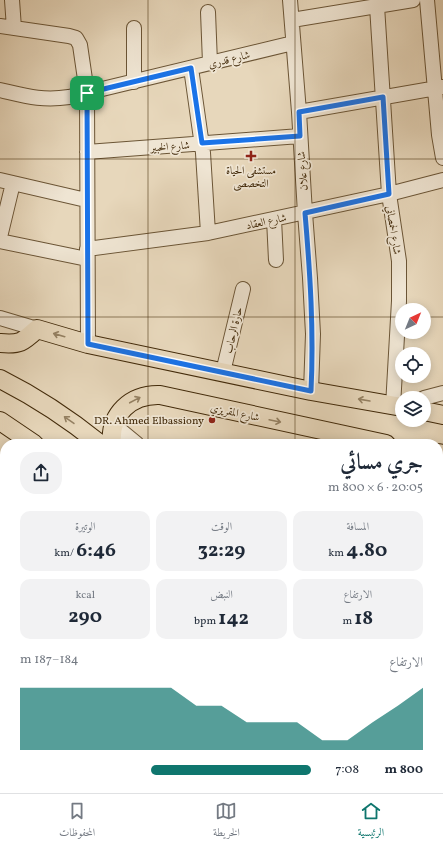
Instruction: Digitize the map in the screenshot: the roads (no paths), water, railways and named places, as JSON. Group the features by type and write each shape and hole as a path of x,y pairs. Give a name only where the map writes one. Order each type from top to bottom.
{"main road":[{"path":"0,343 14,344 25,340 37,329 88,344 311,391 395,406"},
{"path":"0,379 54,410 93,439"},
{"name":"شارع المقريزي","path":"112,439 117,417 128,404 143,396 156,395 348,439"},
{"path":"431,412 443,415"},
{"path":"0,421 27,439"}],"street":[{"path":"12,0 14,28"},
{"name":"شارع علان","path":"290,0 310,278 313,334 311,391"},
{"path":"292,20 413,0"},
{"path":"427,0 439,87 439,135 443,158"},
{"name":"شارع الحمصاني","path":"376,6 389,194 399,261 398,391"},
{"path":"208,12 210,63"},
{"path":"0,26 76,38 80,45 87,93 86,200 88,344"},
{"path":"134,28 134,82"},
{"name":"شارع قدري","path":"0,90 52,100 134,82 293,43"},
{"path":"191,68 202,143 208,233"},
{"path":"299,112 439,87"},
{"name":"شارع الخبير","path":"87,152 300,136"},
{"name":"شارع العقاد","path":"0,241 87,254 208,233 305,213 443,180"},
{"path":"0,237 6,182 86,200"},
{"path":"274,219 276,260"},
{"name":"حارة الرحاب","path":"222,372 243,289"},
{"path":"0,318 37,329"},
{"path":"431,396 443,393"},
{"path":"114,425 131,439"}],"place":[{"name":"مستشفى الحياة التخصصى","path":"251,156"},
{"name":"DR. Ahmed Elbassiony","path":"212,420"}]}
